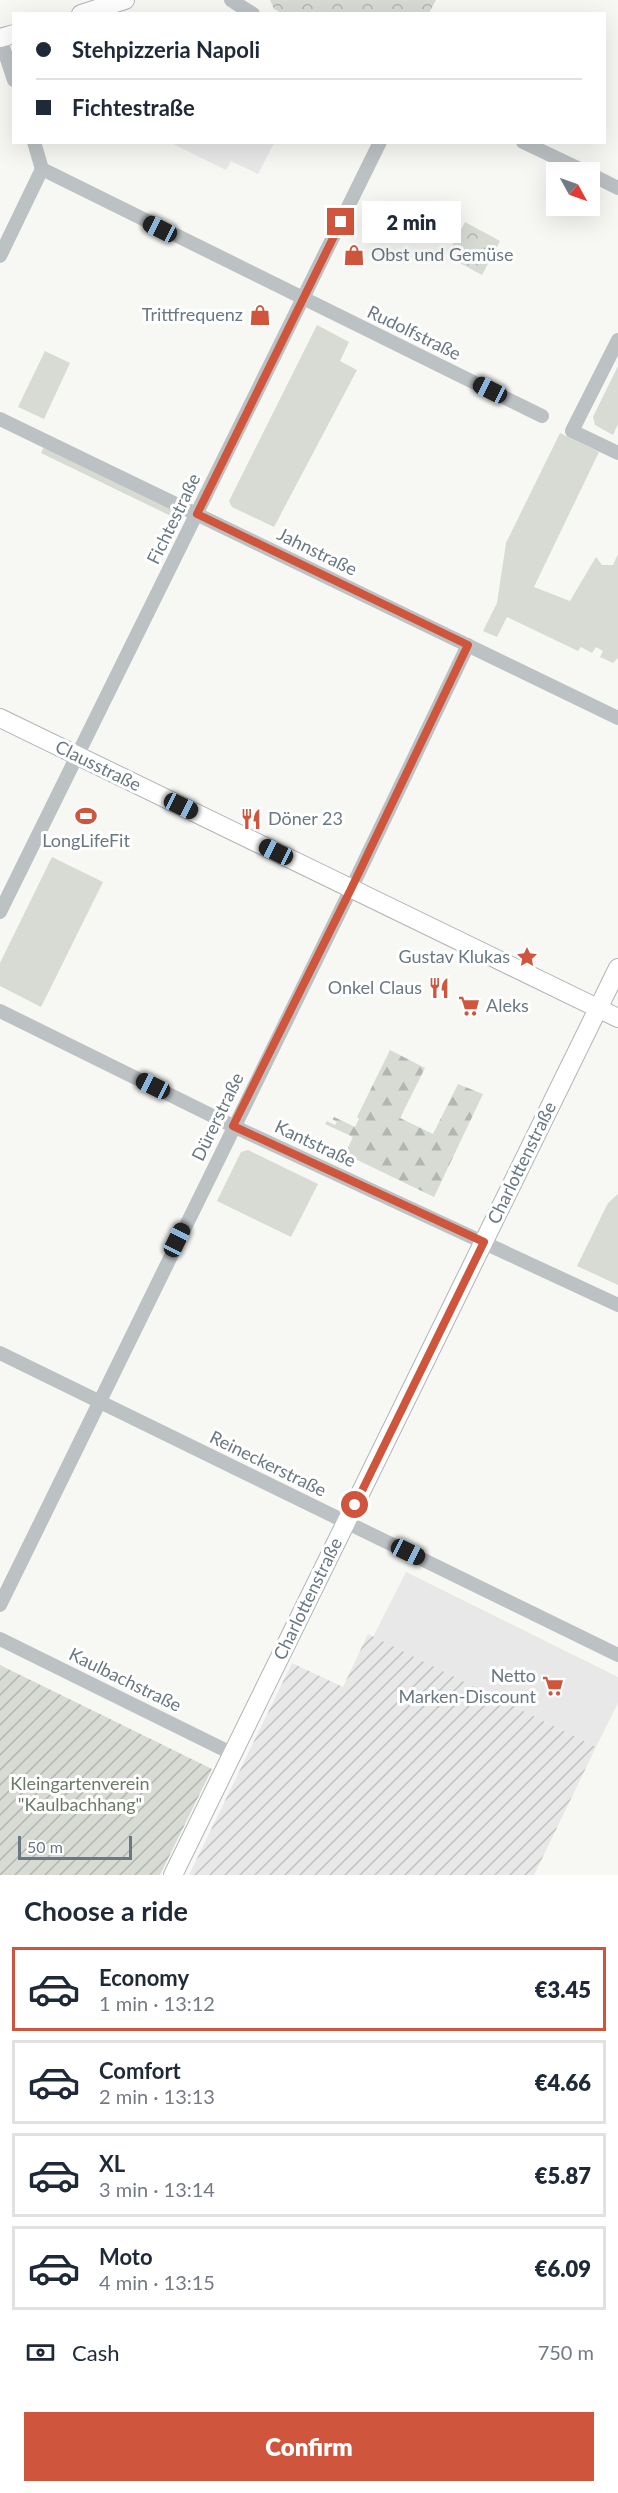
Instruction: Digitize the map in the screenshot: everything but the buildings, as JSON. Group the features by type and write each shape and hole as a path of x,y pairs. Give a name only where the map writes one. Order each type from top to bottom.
{"street":[{"path":"87,12 126,0"},
{"path":"231,0 250,12"},
{"path":"0,38 12,74"},
{"path":"0,256 42,169 34,144"},
{"name":"Fichtestraße","path":"0,912 379,144"},
{"path":"527,144 565,162"},
{"name":"Rudolfstraße","path":"42,169 542,416"},
{"path":"600,179 618,188"},
{"path":"618,340 572,430 618,453"},
{"name":"Jahnstraße","path":"0,419 618,718"},
{"name":"Dürerstraße","path":"0,1605 468,645"},
{"name":"Clausstraße","path":"0,718 618,1018"},
{"name":"Charlottenstraße","path":"173,1875 618,968"},
{"name":"Kantstraße","path":"0,1011 233,1126 618,1305"},
{"name":"Reineckerstraße","path":"0,1353 618,1655"},
{"name":"Kaulbachstraße","path":"0,1639 233,1754"}],"shaded area":[{"path":"173,144 273,144 258,174 231,161 226,170"},
{"path":"406,1572 618,1677 618,1703 596,1747 373,1637"},
{"path":"368,1634 596,1747 534,1875 189,1875 292,1663 343,1687"}],"green space":[{"path":"270,0 436,0 430,12 279,12 274,9"},
{"path":"465,222 500,241 482,275 447,256"},
{"path":"317,325 349,342 340,361 357,370 274,527 232,507 229,501"},
{"path":"45,351 70,363 44,419 18,407"},
{"path":"618,366 618,424 613,435 595,425 593,417"},
{"path":"560,433 599,452 534,587 570,601 596,557 602,565 613,565 618,554 618,658 613,663 600,657 603,651 596,647 592,653 581,647 578,651 507,617 497,637 483,631 497,603 506,543"},
{"path":"44,447 178,511 175,518 41,453"},
{"path":"52,857 103,882 41,1007 0,986 0,963"},
{"path":"390,1050 425,1068 400,1118 433,1134 458,1084 483,1094 434,1197 345,1154 353,1137 325,1124 327,1121 335,1125 337,1122 332,1119 334,1117 355,1127 359,1119 357,1117"},
{"path":"248,1150 318,1184 291,1237 217,1201 241,1152"},
{"path":"618,1194 618,1285 577,1266 608,1203"},
{"name":"Kleingartenverein \"Kaulbachhang\"","path":"0,1665 212,1769 160,1875 0,1875"}],"place":[{"name":"Obst und Gemüse","path":"354,255"},
{"name":"Trittfrequenz","path":"260,315"},
{"name":"LongLifeFit","path":"86,816"},
{"name":"Döner 23","path":"251,819"},
{"name":"Gustav Klukas","path":"527,957"},
{"name":"Onkel Claus","path":"439,988"},
{"name":"Aleks","path":"469,1006"},
{"name":"Netto Marken-Discount","path":"553,1686"}],"route":[{"path":"341,222 197,514 468,645 351,889 233,1126 484,1242 355,1505"}]}
